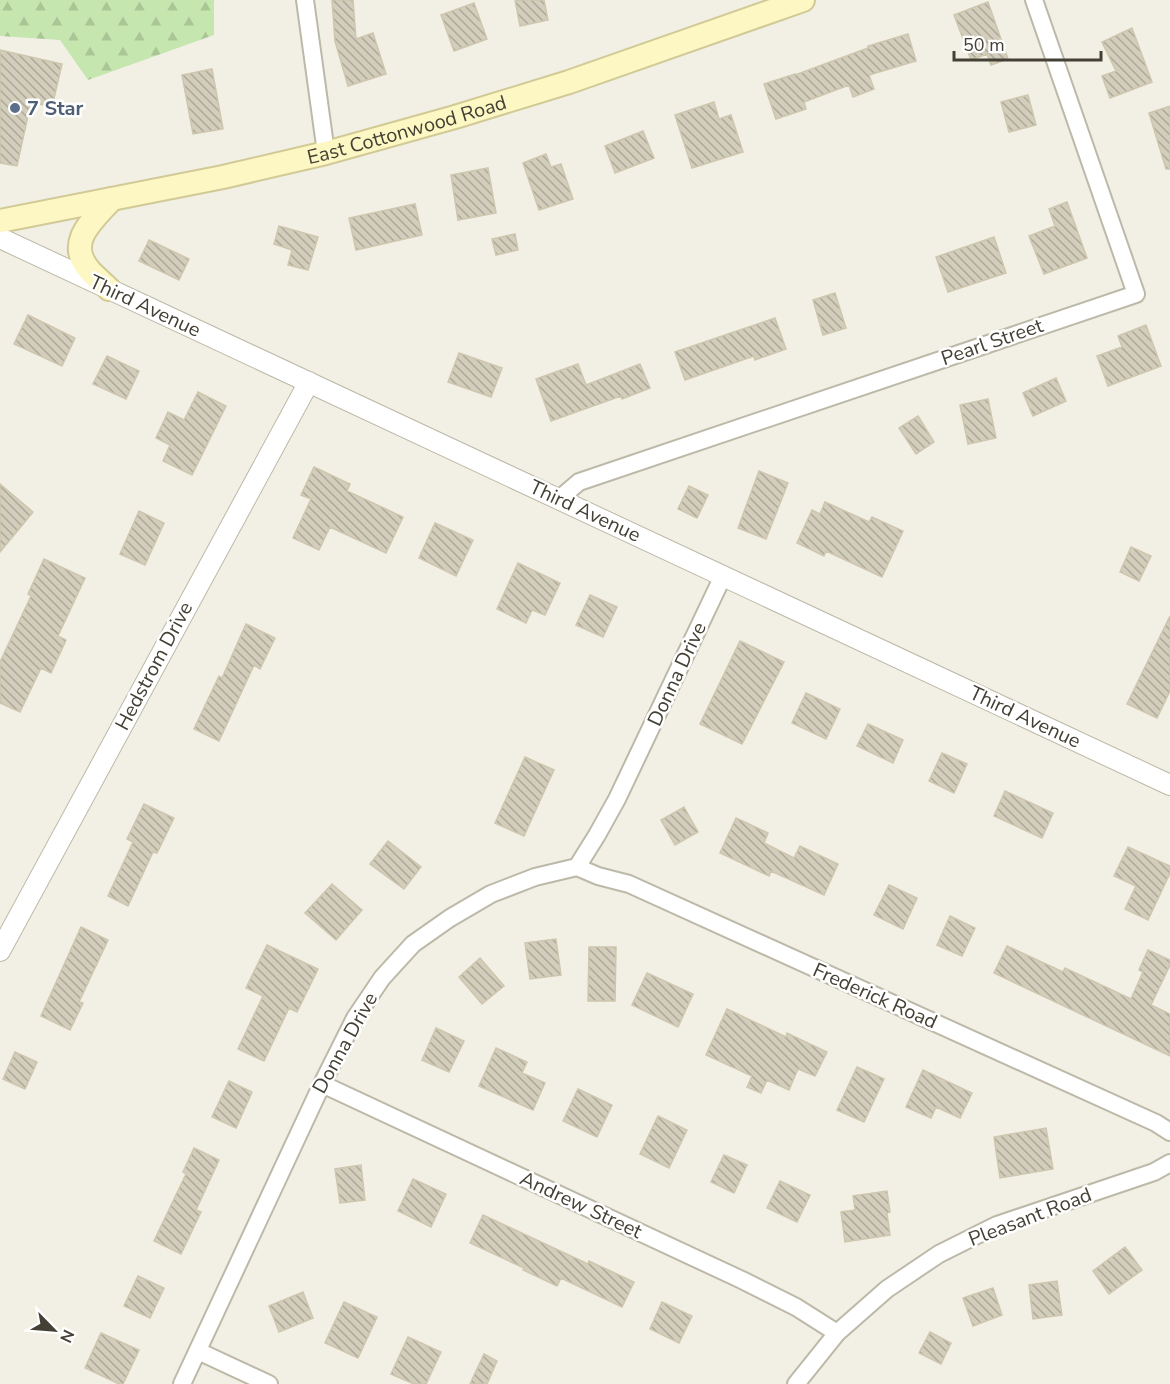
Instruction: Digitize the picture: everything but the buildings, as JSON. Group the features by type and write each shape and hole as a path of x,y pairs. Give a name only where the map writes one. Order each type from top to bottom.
{"main road":[{"name":"East Cottonwood Road","path":"0,221 223,177 326,153 569,82 803,0"},
{"path":"109,289 90,271 82,259 79,247 82,235 89,223 112,199"}],"street":[{"path":"304,0 326,153"},
{"name":"Pearl Street","path":"559,499 579,482 1136,294 1034,0"},
{"name":"Third Avenue","path":"0,238 1170,785"},
{"name":"Hedstrom Drive","path":"0,951 309,382"},
{"name":"Donna Drive","path":"182,1384 355,1018 382,978 413,944 450,918 491,894 535,877 577,867 617,799 723,576"},
{"name":"Frederick Road","path":"577,867 598,876 628,884 1156,1123 1170,1132"},
{"name":"Andrew Street","path":"322,1084 742,1280 796,1308 837,1333"},
{"name":"Pleasant Road","path":"796,1384 837,1333 887,1289 939,1254 997,1225 1154,1172 1170,1163"},
{"path":"198,1350 269,1384"}],"green space":[{"path":"0,0 214,0 214,35 88,80 60,40 0,36"}],"place":[{"name":"7 Star","path":"15,108"}]}
